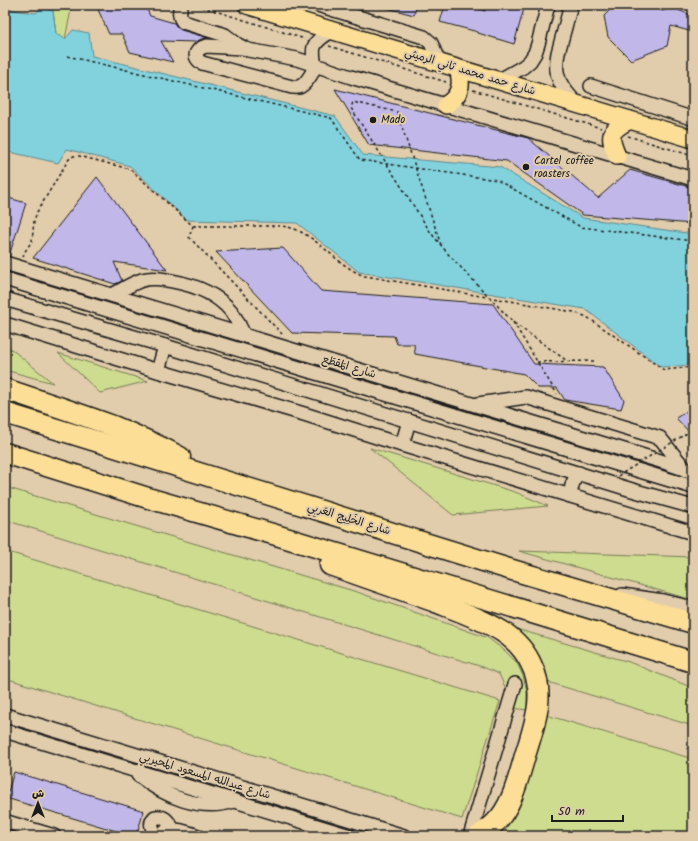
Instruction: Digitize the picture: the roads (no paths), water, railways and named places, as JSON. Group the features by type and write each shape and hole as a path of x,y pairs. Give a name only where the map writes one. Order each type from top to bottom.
{"highway":[{"path":"5,389 125,431 172,452 208,475"},
{"name":"شارع الخَلِيج العَربِي","path":"5,413 509,569 693,623"},
{"path":"5,453 148,498 276,535 693,662"},
{"path":"276,535 297,550 309,556 455,609 493,626 514,640 524,652 536,676 539,697 538,708 529,742 508,806 495,823 478,836"}],"main road":[{"name":"شارع حمد محمد ثاني الرميثي","path":"247,5 272,8 332,31 576,104 617,121 693,139"},
{"path":"446,106 455,97 460,86 460,74 458,69"},
{"path":"617,121 611,137 611,142 617,156"}],"street":[{"path":"181,5 179,11 183,22 225,34 242,48"},
{"path":"318,5 424,37 434,47 439,63"},
{"path":"498,81 523,68 530,61 538,44 548,5"},
{"path":"571,5 556,61 556,69 565,92 576,104"},
{"path":"332,31 314,46 314,64 312,74 304,84 298,87 202,63 198,61 196,57 196,53 199,49 207,46 242,48 297,59 314,64 337,73 693,179"},
{"path":"591,86 691,118"},
{"path":"617,121 619,95"},
{"name":"شارع المَقطَع","path":"5,262 690,471"},
{"path":"112,295 142,280 150,278 175,281 196,287 211,293 231,311 244,335"},
{"name":"شارع المَقطَع","path":"5,279 693,487"},
{"path":"5,299 165,346 693,508"},
{"path":"64,317 87,303"},
{"path":"5,324 693,533"},
{"path":"158,371 165,346"},
{"path":"352,368 350,383 366,408"},
{"path":"474,405 526,397 660,438 690,471"},
{"path":"402,445 408,421"},
{"path":"571,496 571,486 579,473"},
{"path":"632,490 660,477"},
{"path":"595,594 641,597 693,608"},
{"path":"470,836 515,684"},
{"name":"شارع عبدالله المسعود المحيربي","path":"5,715 404,836"},
{"name":"شارع عبدالله المسعود المحيربي","path":"8,733 350,836"},
{"path":"173,829 164,818 155,817 152,822 151,827 159,836 173,829 198,836"},
{"path":"7,822 52,836"},
{"path":"478,836 495,836"}],"water":[{"path":"42,7 53,11 56,34 65,39 73,30 89,33 92,56 335,116 363,155 500,167 583,218 693,234 693,365 661,367 585,309 359,272 297,223 187,220 130,166 67,149 58,163 5,151 5,8 36,13"}],"place":[{"name":"Mado","path":"373,120"},
{"name":"Cartel coffee roasters","path":"526,167"}]}
